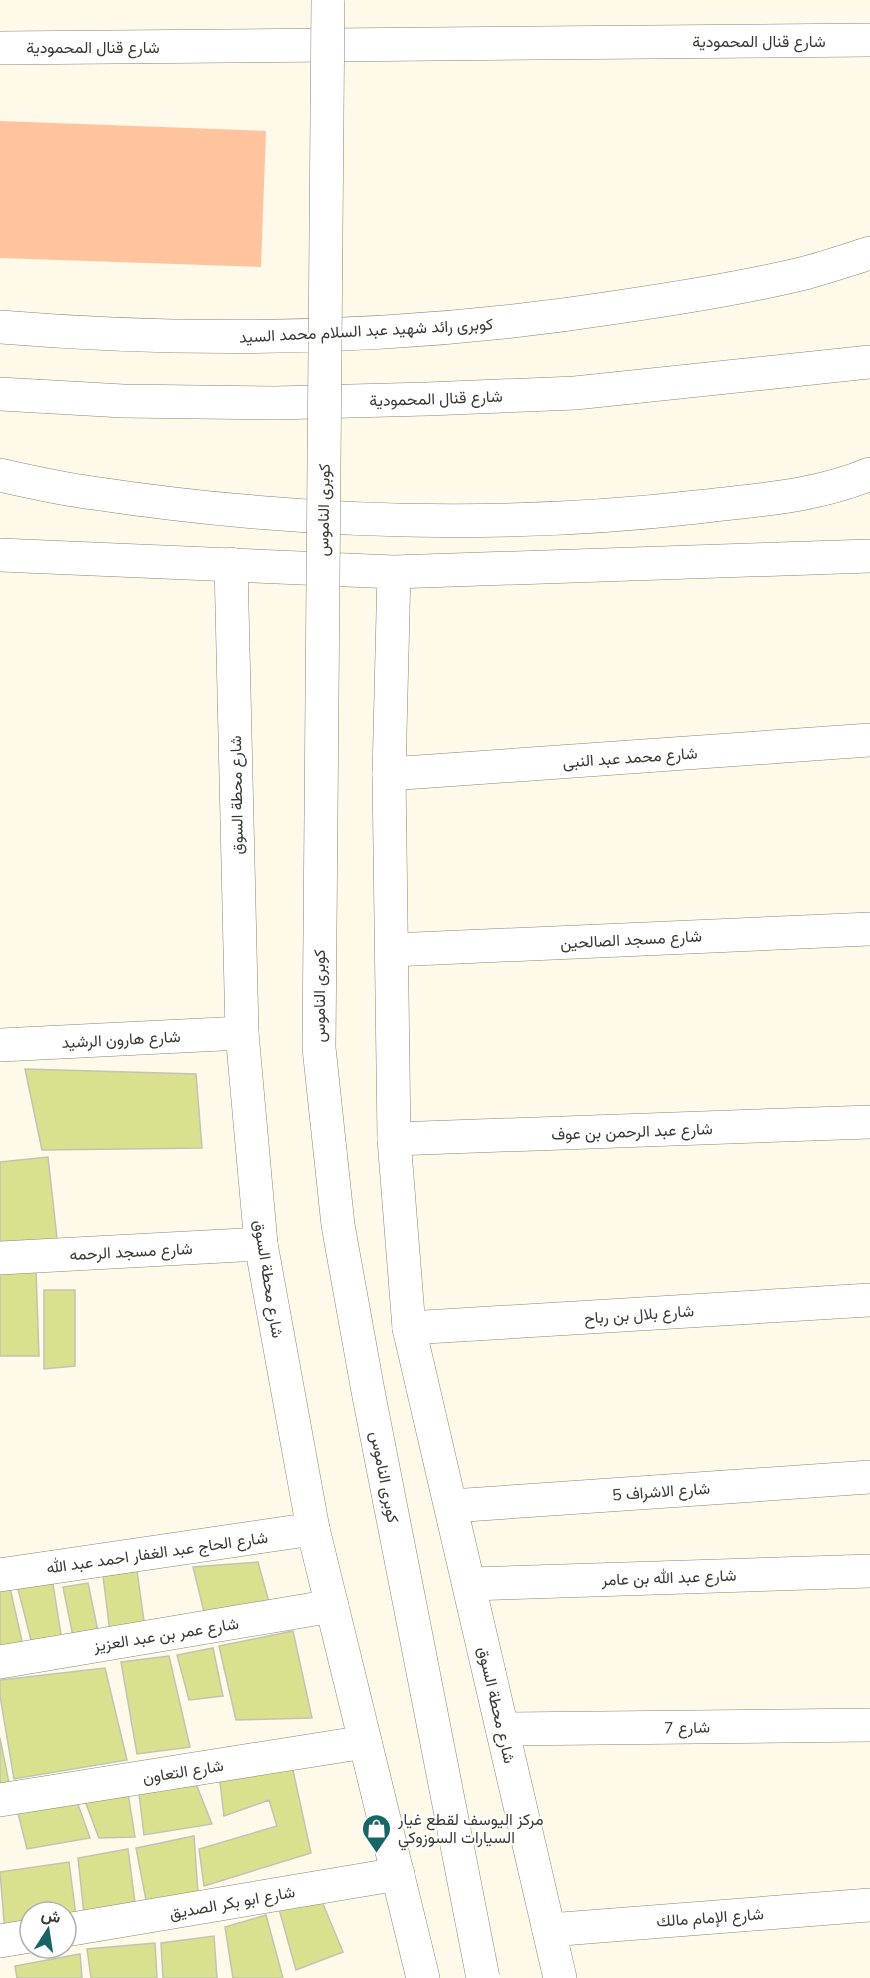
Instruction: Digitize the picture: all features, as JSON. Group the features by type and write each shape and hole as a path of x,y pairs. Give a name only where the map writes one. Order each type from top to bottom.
{"street":[{"name":"كوبرى الناموس","path":"327,0 319,1048 340,1236 368,1391 483,1978"},
{"name":"شارع قنال المحمودية","path":"0,48 870,40"},
{"name":"كوبرى رائد شهيد عبد السلام محمد السيد","path":"0,327 78,334 197,337 315,336 433,330 552,318 678,298 804,273 870,254"},
{"name":"شارع قنال المحمودية","path":"0,394 123,401 275,403 575,393 867,361"},
{"path":"0,476 91,493 209,509 446,522 589,517 772,499 813,491 870,474"},
{"path":"0,555 394,572 870,556"},
{"name":"شارع محطة السوق","path":"231,564 242,1033 261,1244 313,1529 423,1978"},
{"name":"شارع محطة السوق","path":"394,572 389,774 394,1139 409,1328 560,1978"},
{"name":"شارع محمد عبد النبى","path":"389,774 870,740"},
{"name":"شارع مسجد الصالحين","path":"392,950 870,929"},
{"name":"شارع هارون الرشيد","path":"0,1045 242,1033"},
{"name":"شارع عبد الرحمن بن عوف","path":"394,1139 870,1122"},
{"name":"شارع مسجد الرحمه","path":"0,1258 261,1244"},
{"name":"شارع بلال بن رباح","path":"409,1328 870,1300"},
{"name":"شارع الاشراف 5","path":"451,1506 870,1477"},
{"name":"شارع الحاج عبد الغفار احمد عبد الله","path":"0,1575 313,1529"},
{"name":"شارع عبد الله بن عامر","path":"469,1584 870,1571"},
{"name":"شارع عمر بن عبد العزيز","path":"0,1662 332,1606"},
{"name":"شارع 7","path":"503,1729 870,1725"},
{"name":"شارع التعاون","path":"0,1800 365,1742"},
{"name":"شارع ابو بكر الصديق","path":"78,1928 398,1874"},
{"name":"شارع الإمام مالك","path":"549,1930 870,1905"},
{"path":"0,1941 18,1938"}],"shaded area":[{"path":"0,121 266,131 261,267 0,258"}],"building":[{"path":"25,1069 196,1074 202,1148 42,1150"},
{"path":"48,1157 58,1247 0,1246 0,1162"},
{"path":"36,1271 39,1356 0,1356 0,1273"},
{"path":"44,1290 75,1290 75,1366 44,1369"},
{"path":"258,1562 270,1606 205,1616 193,1567"},
{"path":"137,1571 145,1628 110,1632 103,1576"},
{"path":"88,1583 100,1641 75,1646 63,1587"},
{"path":"53,1584 62,1641 32,1644 17,1585"},
{"path":"10,1588 24,1650 0,1655 0,1591"},
{"path":"293,1631 312,1718 236,1720 219,1646"},
{"path":"213,1648 223,1696 189,1700 177,1655"},
{"path":"169,1656 190,1747 137,1754 121,1662"},
{"path":"105,1668 127,1760 14,1779 0,1696 0,1680"},
{"path":"0,1738 10,1788 0,1790"},
{"path":"291,1761 311,1853 204,1886 199,1849 277,1826 269,1800 224,1816 219,1774"},
{"path":"194,1779 212,1824 144,1835 138,1786"},
{"path":"127,1787 135,1837 99,1838 82,1793"},
{"path":"75,1796 90,1838 27,1849 16,1805"},
{"path":"194,1836 198,1893 147,1905 136,1848"},
{"path":"128,1849 135,1903 84,1914 78,1858"},
{"path":"69,1862 74,1900 18,1900 18,1930 5,1933 0,1872"},
{"path":"321,1899 343,1952 296,1970 279,1909"},
{"path":"266,1915 283,1978 233,1978 225,1927"},
{"path":"214,1936 217,1978 163,1978 161,1943"},
{"path":"155,1943 157,1978 91,1978 87,1949"},
{"path":"80,1954 82,1978 17,1978 15,1966 48,1960 78,1960"}],"place":[{"name":"مركز اليوسف لقطع غيار السيارات السوزوكي","path":"377,1854"}]}
